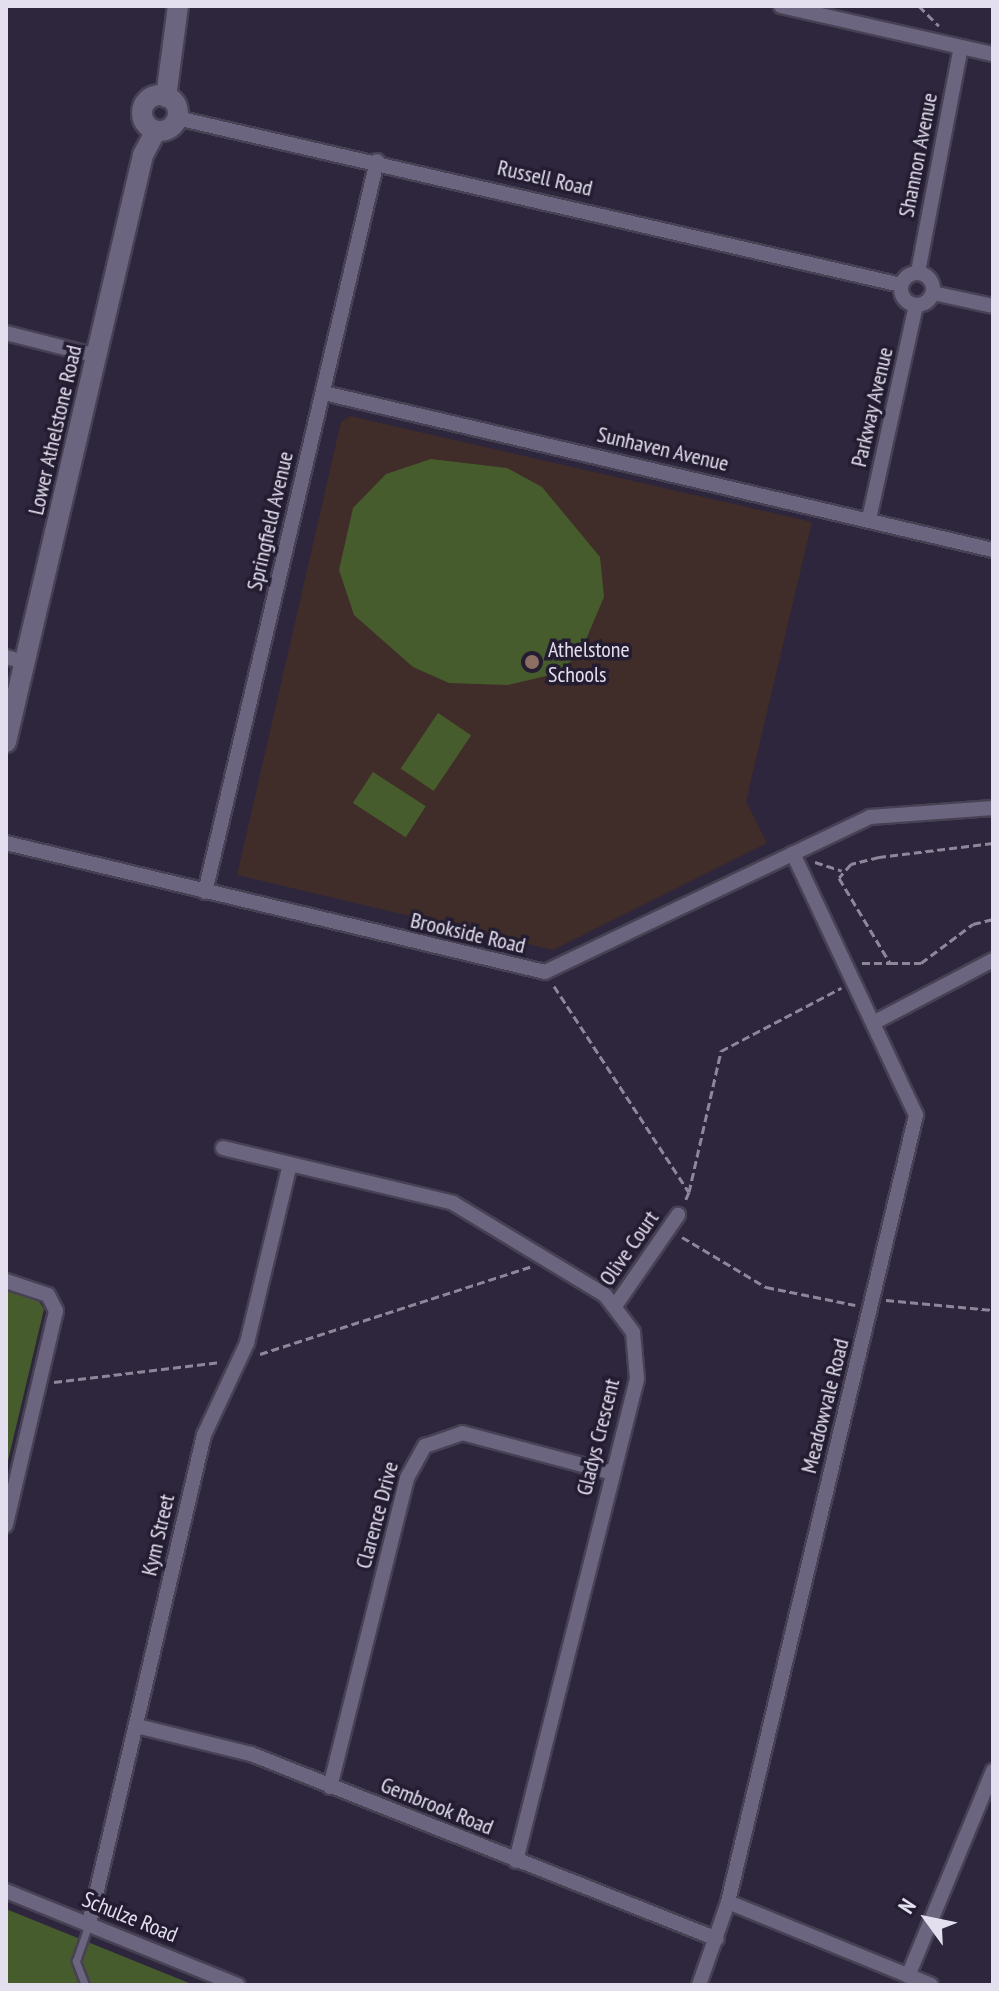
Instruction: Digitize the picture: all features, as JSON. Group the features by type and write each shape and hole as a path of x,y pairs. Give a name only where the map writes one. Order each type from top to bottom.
{"street":[{"path":"166,97 149,99 142,111 156,131 177,118 166,97 178,6"},
{"path":"781,6 814,10 993,54"},
{"name":"Shannon Avenue","path":"918,272 961,47"},
{"name":"Russell Road","path":"177,118 377,161 901,285"},
{"name":"Lower Athelstone Road","path":"6,742 15,659 97,356 143,155 156,131"},
{"name":"Springfield Avenue","path":"205,892 377,161"},
{"path":"933,293 931,279 918,272 901,285 906,301 916,305 933,293 993,306"},
{"name":"Parkway Avenue","path":"869,519 916,305"},
{"path":"6,333 97,356"},
{"name":"Sunhaven Avenue","path":"324,393 993,550"},
{"name":"Brookside Road","path":"6,843 545,972 870,817 993,808"},
{"name":"Meadowvale Road","path":"699,1985 728,1902 916,1115 875,1022 793,854"},
{"path":"875,1022 993,960"},
{"path":"223,1148 453,1203 549,1261 615,1306"},
{"name":"Kym Street","path":"89,1924 204,1435 239,1360 290,1164"},
{"name":"Olive Court","path":"615,1306 678,1215"},
{"path":"6,1281 55,1301 6,1525"},
{"name":"Gladys Crescent","path":"516,1861 639,1356 615,1306"},
{"name":"Clarence Drive","path":"330,1787 407,1478 425,1446 462,1433 612,1473"},
{"name":"Gembrook Road","path":"137,1726 251,1754 717,1939"},
{"path":"908,1976 993,1771"},
{"name":"Schulze Road","path":"6,1891 238,1985"},
{"path":"728,1902 931,1985"}],"lane":[{"path":"85,1985 76,1961 89,1924"}],"path":[{"path":"793,854 842,871 879,857 993,843"},
{"path":"842,871 864,928 890,963"},
{"path":"846,963 921,963 973,924 993,919"},
{"path":"545,972 689,1192"},
{"path":"678,1215 689,1192 721,1051 855,981"},
{"path":"669,1229 766,1287 873,1304 993,1310"},
{"path":"38,1384 239,1360 549,1261"}],"shaded area":[{"name":"Athelstone Schools","path":"350,416 812,522 746,801 767,843 553,950 237,875 341,422"}],"green space":[{"path":"431,459 507,468 542,487 600,557 604,597 579,656 550,675 508,685 449,683 413,667 354,615 339,570 353,508 386,474"},
{"path":"438,713 471,735 434,791 401,769"},
{"path":"373,772 426,806 406,837 353,803"},
{"path":"6,1290 36,1297 44,1309 6,1469"},
{"path":"6,1909 194,1985 6,1985"}],"place":[{"name":"Athelstone Schools","path":"532,662"}]}
